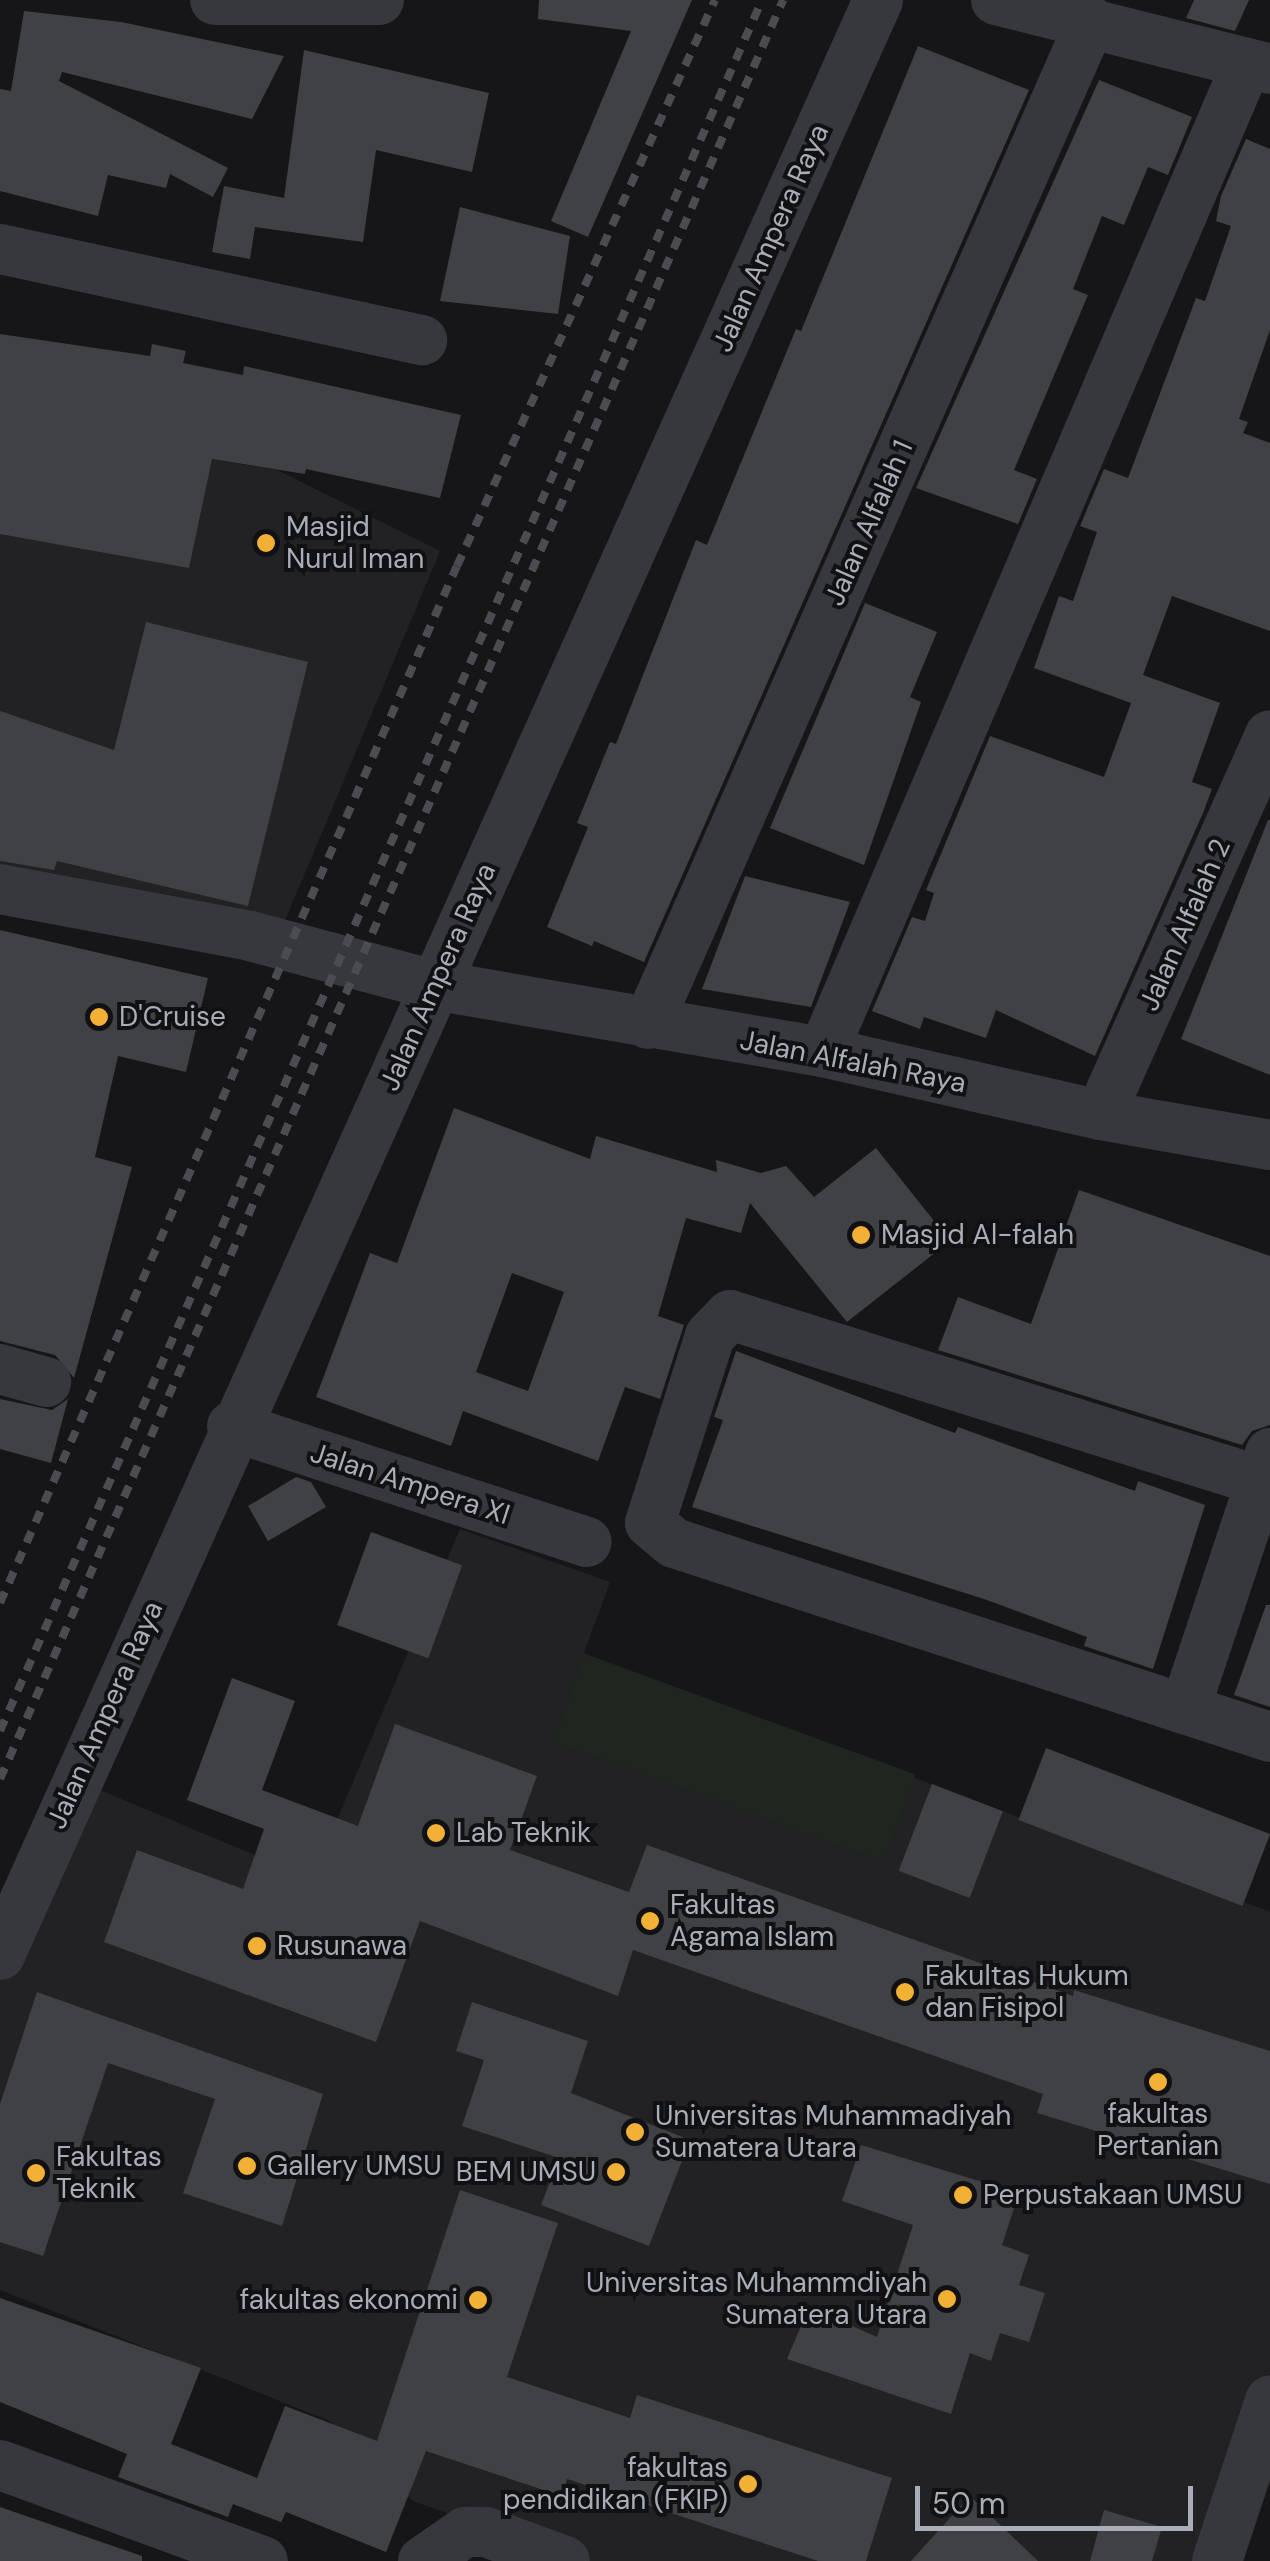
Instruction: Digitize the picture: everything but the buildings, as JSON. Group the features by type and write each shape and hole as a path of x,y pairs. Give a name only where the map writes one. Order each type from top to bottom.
{"street":[{"path":"215,0 380,0"},
{"name":"Jalan Ampera Raya","path":"0,1954 232,1426 878,0"},
{"path":"823,1052 1259,66 996,0"},
{"name":"Jalan Alfalah 1","path":"648,1024 1091,21"},
{"path":"0,249 422,340"},
{"name":"Jalan Alfalah 2","path":"1100,1115 1270,735"},
{"name":"Jalan Alfalah Raya","path":"0,889 279,943 434,984 823,1052 1100,1115 1270,1145"},
{"path":"1185,1709 1265,1467 730,1316 710,1336 652,1508 657,1534 674,1542 1270,1737"},
{"name":"Jalan Ampera XI","path":"232,1426 587,1542"},
{"path":"1217,2561 1270,2401"},
{"path":"0,2465 262,2561"},
{"path":"422,2561 465,2532 486,2532 565,2561"}],"shaded area":[{"path":"0,423 277,470 440,551 282,928 0,873"},
{"name":"Universitas Muhammadiyah Sumatera Utara","path":"460,1529 610,1582 584,1653 1270,1912 1270,2372 1209,2561 580,2561 413,2501 330,2421 0,2290 0,1974 88,1785 312,1879"},
{"path":"585,1654 916,1774 884,1862 553,1741"}],"railway":[{"path":"0,1603 457,566 715,0"},
{"path":"0,1731 762,0"},
{"path":"0,1779 783,0"}],"place":[{"name":"Masjid Nurul Iman","path":"266,543"},
{"name":"D'Cruise","path":"99,1017"},
{"name":"Masjid Al-falah","path":"861,1235"},
{"name":"Lab Teknik","path":"436,1833"},
{"name":"Fakultas Agama Islam","path":"650,1921"},
{"name":"Rusunawa","path":"257,1946"},
{"name":"Fakultas Hukum dan Fisipol","path":"905,1992"},
{"name":"fakultas Pertanian","path":"1158,2082"},
{"name":"Universitas Muhammadiyah Sumatera Utara","path":"635,2132"},
{"name":"Gallery UMSU","path":"247,2166"},
{"name":"BEM UMSU","path":"616,2172"},
{"name":"Fakultas Teknik","path":"36,2173"},
{"name":"Perpustakaan UMSU","path":"963,2195"},
{"name":"Universitas Muhammdiyah Sumatera Utara","path":"947,2299"},
{"name":"fakultas ekonomi","path":"478,2300"},
{"name":"fakultas pendidikan (FKIP)","path":"748,2484"}]}
